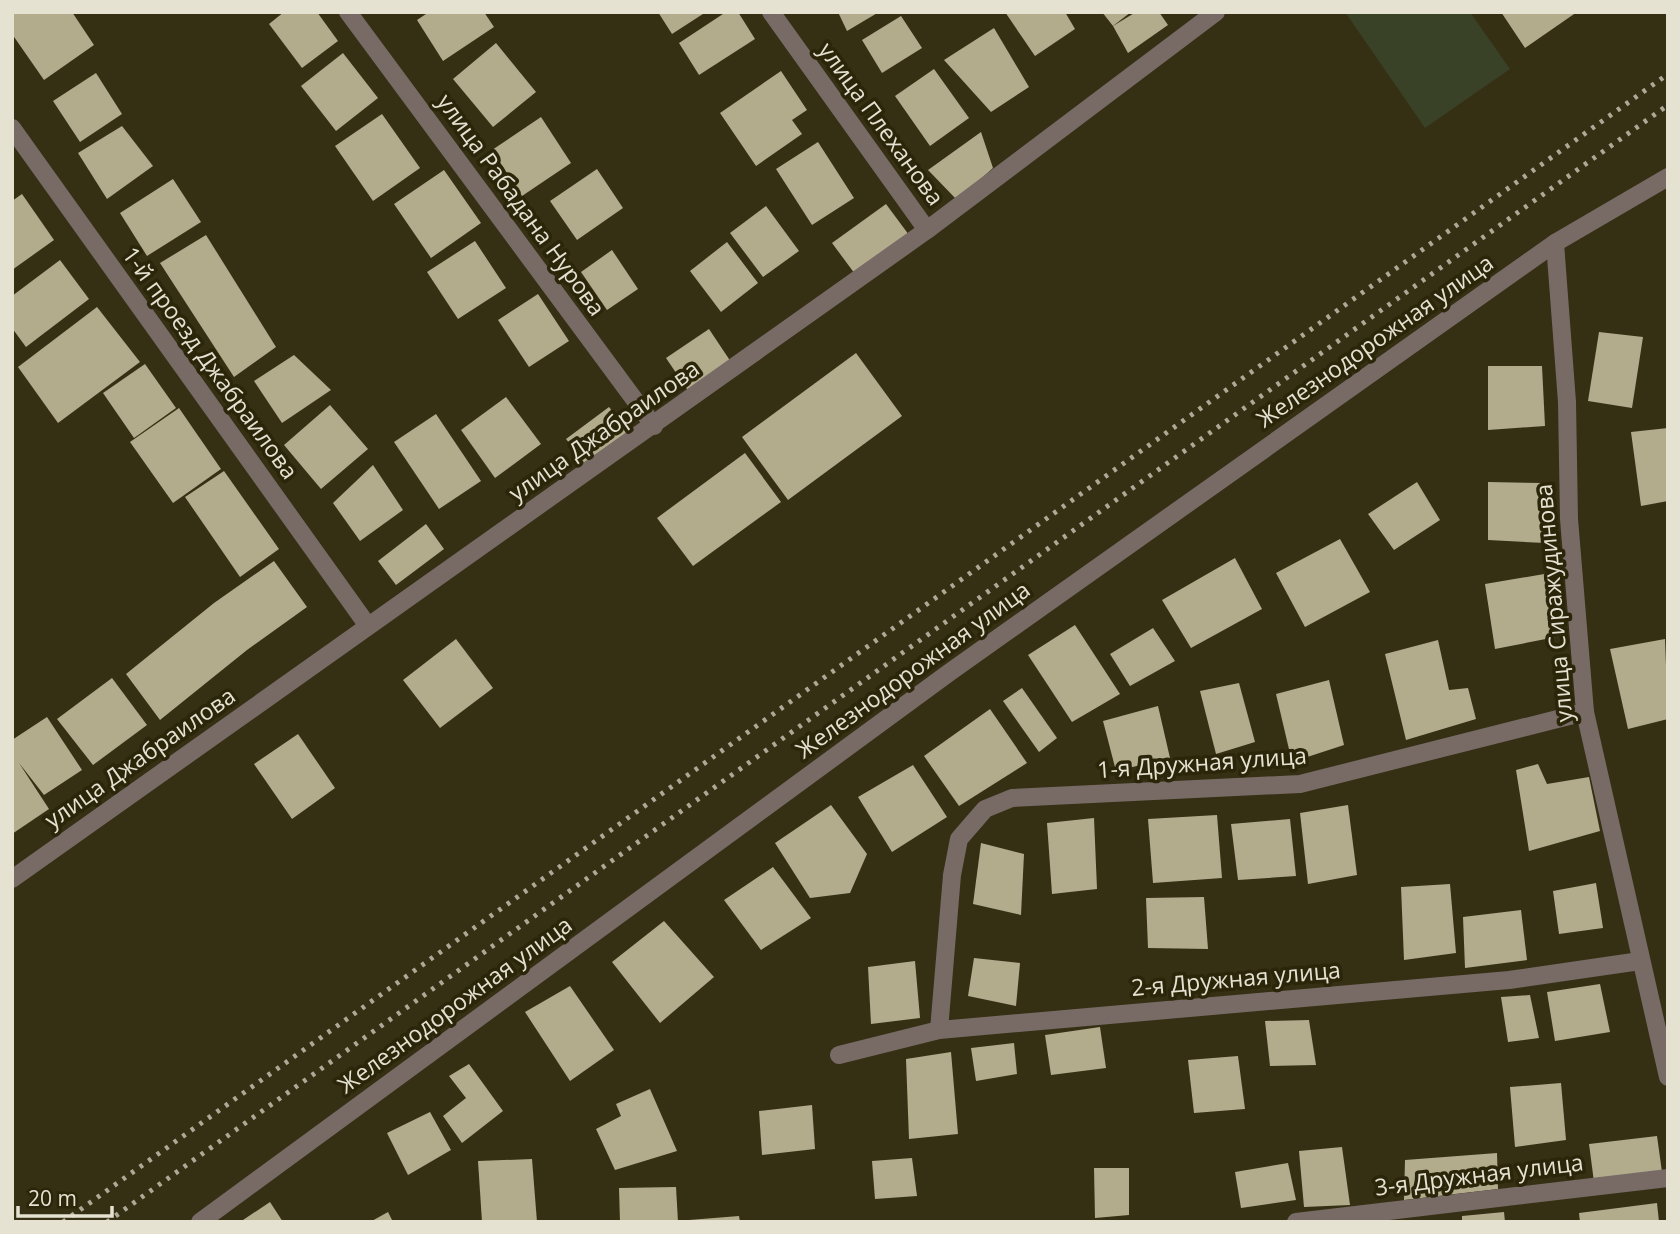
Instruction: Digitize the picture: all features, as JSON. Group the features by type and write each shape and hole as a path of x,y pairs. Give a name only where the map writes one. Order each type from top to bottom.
{"street":[{"name":"улица Рабадана Нурова","path":"348,12 654,426"},
{"name":"улица Плеханова","path":"771,12 928,230"},
{"name":"улица Джабраилова","path":"12,879 928,230 1207,15"},
{"name":"1-й проезд Джабраилова","path":"12,128 368,626"},
{"name":"Железнодорожная улица","path":"200,1222 939,681 1555,243 1668,177"},
{"name":"улица Сиражудинова","path":"1555,243 1567,402 1569,519 1585,712 1668,1077"},
{"name":"1-я Дружная улица","path":"939,1030 952,875 959,839 985,810 1012,798 1300,784 1585,712"},
{"name":"2-я Дружная улица","path":"839,1055 939,1030 1509,980 1640,961"},
{"name":"3-я Дружная улица","path":"1297,1222 1668,1178"}],"green space":[{"path":"1345,12 1470,12 1510,69 1425,128"}],"building":[{"path":"17,12 72,12 94,45 44,80 12,34 12,15"},
{"path":"284,12 317,12 338,41 302,68 269,24"},
{"path":"429,12 484,12 494,27 443,61 417,20"},
{"path":"658,12 706,12 672,34"},
{"path":"726,12 738,12 755,39 699,75 679,43"},
{"path":"838,12 879,12 847,31"},
{"path":"1005,12 1065,12 1075,29 1035,56"},
{"path":"1102,12 1131,12 1113,26"},
{"path":"1136,12 1159,12 1168,25 1128,53 1113,26"},
{"path":"1501,12 1577,12 1525,48"},
{"path":"901,16 922,48 882,73 862,40"},
{"path":"994,28 1029,87 991,112 944,60"},
{"path":"496,43 536,92 493,127 453,79"},
{"path":"343,53 378,98 336,131 301,86"},
{"path":"934,69 969,118 930,146 895,96"},
{"path":"781,71 807,110 792,120 802,134 756,166 720,113"},
{"path":"96,73 122,114 80,142 53,101"},
{"path":"382,114 420,168 373,201 335,146"},
{"path":"541,117 571,163 522,196 492,150"},
{"path":"122,126 153,166 107,199 78,153"},
{"path":"981,132 993,168 957,200 928,170"},
{"path":"818,142 854,198 812,225 776,169"},
{"path":"597,169 623,208 577,240 550,201"},
{"path":"444,170 481,223 431,258 394,204"},
{"path":"173,179 201,222 147,256 120,213"},
{"path":"22,194 54,240 12,270 12,201"},
{"path":"886,204 909,235 855,274 832,243"},
{"path":"766,206 799,251 763,277 730,233"},
{"path":"206,235 276,347 234,377 160,263"},
{"path":"475,241 506,288 458,319 427,272"},
{"path":"727,242 758,283 721,312 690,271"},
{"path":"612,250 638,289 607,310 581,272"},
{"path":"60,260 89,299 26,347 12,328 12,296"},
{"path":"538,294 569,341 529,367 498,320"},
{"path":"97,307 140,362 58,423 18,367"},
{"path":"709,329 731,362 689,392 666,358"},
{"path":"1599,332 1643,337 1632,408 1588,401"},
{"path":"856,353 902,416 788,500 742,437"},
{"path":"294,355 331,390 282,423 254,381"},
{"path":"145,364 176,408 134,438 103,393"},
{"path":"1488,366 1542,366 1545,426 1488,430"},
{"path":"506,397 541,444 495,478 461,430"},
{"path":"330,405 368,449 321,489 284,445"},
{"path":"609,407 632,436 589,469 566,439"},
{"path":"179,408 221,469 173,503 130,442"},
{"path":"436,414 481,481 439,509 394,442"},
{"path":"1668,428 1668,501 1641,506 1631,432"},
{"path":"745,453 781,502 693,566 657,518"},
{"path":"373,465 403,510 360,541 333,503"},
{"path":"224,471 279,549 240,577 185,497"},
{"path":"1417,482 1440,520 1394,550 1368,514"},
{"path":"1488,482 1543,483 1545,543 1488,540"},
{"path":"426,524 444,549 396,585 378,561"},
{"path":"1340,539 1370,592 1305,627 1276,573"},
{"path":"1235,558 1262,609 1191,648 1162,600"},
{"path":"274,561 307,607 247,650 160,720 126,674 214,603"},
{"path":"1556,572 1566,635 1495,649 1485,584"},
{"path":"1075,625 1120,694 1072,722 1028,655"},
{"path":"1153,628 1175,661 1130,686 1110,654"},
{"path":"456,639 493,688 440,728 403,680"},
{"path":"1665,639 1668,719 1628,729 1610,649"},
{"path":"1438,640 1449,690 1468,688 1476,719 1406,740 1385,654"},
{"path":"112,678 147,725 93,765 57,719"},
{"path":"1329,680 1344,745 1292,762 1276,694"},
{"path":"1239,683 1255,742 1216,754 1200,691"},
{"path":"1022,688 1057,738 1039,752 1003,701"},
{"path":"1158,706 1170,758 1116,771 1103,721"},
{"path":"990,709 1027,763 959,806 924,756"},
{"path":"47,717 82,770 44,795 19,763 49,809 12,834 12,740"},
{"path":"298,734 335,788 292,819 254,764"},
{"path":"1538,764 1547,784 1589,777 1600,831 1529,851 1516,770"},
{"path":"913,765 947,817 892,852 858,797"},
{"path":"831,805 867,854 850,893 810,898 775,843"},
{"path":"1348,805 1357,875 1308,884 1300,813"},
{"path":"1217,815 1222,878 1153,883 1148,819"},
{"path":"1094,818 1097,889 1052,894 1047,823"},
{"path":"1290,819 1296,876 1238,880 1231,824"},
{"path":"981,843 1024,854 1021,915 973,904"},
{"path":"773,867 811,918 761,950 724,900"},
{"path":"1596,883 1603,928 1559,934 1553,891"},
{"path":"1450,884 1456,953 1404,960 1401,887"},
{"path":"1204,897 1208,949 1148,948 1146,898"},
{"path":"1521,910 1527,960 1465,968 1463,917"},
{"path":"664,921 714,977 660,1023 612,962"},
{"path":"974,958 1020,963 1016,1006 968,996"},
{"path":"915,961 920,1018 871,1024 868,967"},
{"path":"1600,984 1610,1032 1555,1041 1547,992"},
{"path":"570,986 614,1050 570,1081 525,1012"},
{"path":"1530,995 1539,1038 1508,1042 1501,997"},
{"path":"1309,1020 1316,1065 1270,1066 1265,1021"},
{"path":"1100,1027 1106,1068 1051,1075 1045,1035"},
{"path":"1014,1043 1017,1074 976,1081 971,1048"},
{"path":"951,1052 958,1134 909,1139 906,1059"},
{"path":"1238,1056 1245,1109 1194,1113 1188,1060"},
{"path":"469,1064 503,1111 462,1143 443,1116 466,1098 449,1076"},
{"path":"1561,1083 1566,1140 1515,1147 1510,1087"},
{"path":"650,1089 677,1151 615,1170 596,1129 621,1116 616,1104"},
{"path":"812,1105 815,1149 762,1155 759,1111"},
{"path":"430,1112 451,1150 408,1175 387,1133"},
{"path":"1657,1136 1662,1172 1594,1182 1589,1144"},
{"path":"1342,1147 1350,1205 1304,1207 1299,1151"},
{"path":"1497,1153 1498,1189 1404,1200 1405,1160"},
{"path":"912,1158 917,1196 875,1199 872,1161"},
{"path":"532,1159 537,1222 482,1222 478,1161"},
{"path":"1288,1163 1296,1200 1241,1208 1235,1172"},
{"path":"1094,1168 1129,1168 1129,1215 1095,1218"},
{"path":"676,1187 678,1222 620,1222 619,1188"},
{"path":"270,1202 283,1222 240,1222"},
{"path":"1657,1203 1659,1222 1580,1222 1579,1213"},
{"path":"388,1212 393,1222 370,1222"},
{"path":"1504,1212 1505,1222 1462,1222 1462,1216"},
{"path":"739,1216 740,1222 689,1222 689,1220"}],"railway":[{"path":"63,1222 1668,74"},
{"path":"107,1222 1668,105"}]}
